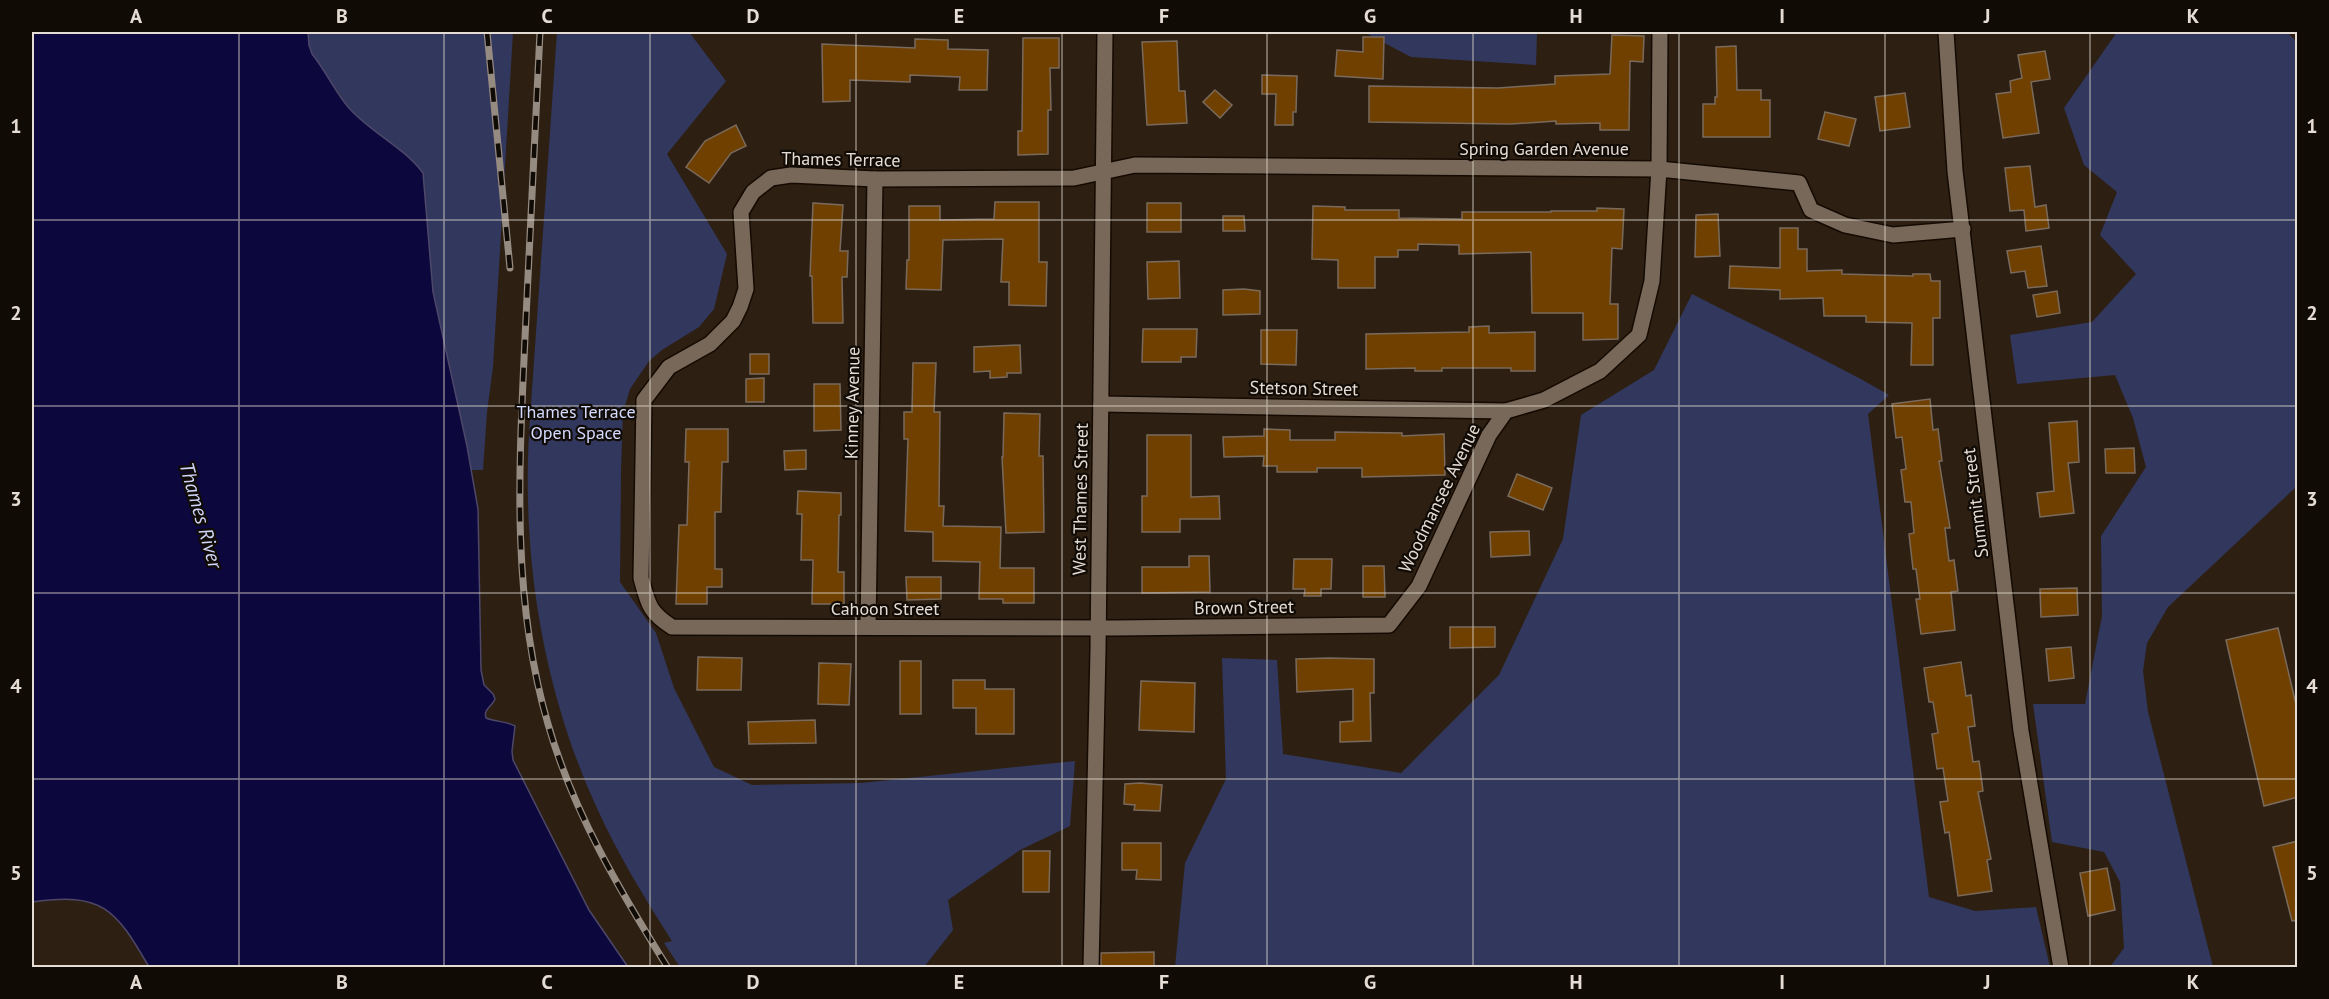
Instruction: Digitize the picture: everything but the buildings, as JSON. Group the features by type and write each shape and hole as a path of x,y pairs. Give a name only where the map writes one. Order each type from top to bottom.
{"street":[{"name":"West Thames Street","path":"1091,968 1099,628 1105,32"},
{"path":"1506,411 1544,400 1600,371 1639,335 1652,281 1659,169 1660,32"},
{"name":"Summit Street","path":"1946,32 1955,171 2021,730 2061,968"},
{"name":"Spring Garden Avenue","path":"1103,171 1135,165 1659,169 1799,183 1811,210 1845,225 1893,235 1963,229"},
{"name":"Thames Terrace","path":"672,627 656,616 646,598 641,578 644,399 669,367 710,344 733,321 746,289 741,212 753,192 771,178 791,175 875,179 1074,178 1103,171"},
{"name":"Kinney Avenue","path":"868,627 875,179"},
{"name":"Stetson Street","path":"1101,404 1506,411"},
{"name":"Woodmansee Avenue","path":"1389,625 1419,586 1489,435 1506,411"},
{"name":"Brown Street","path":"1099,628 1389,625"},
{"name":"Cahoon Street","path":"672,627 1099,628"}],"green space":[{"path":"308,32 513,32 493,367 483,470 471,470 433,292 425,217 424,180 349,108 312,54"},
{"name":"Thames Terrace Open Space","path":"557,32 689,32 726,81 667,154 727,254 714,309 699,327 649,361 630,389 623,412 621,470 620,582 656,633 674,688 714,767 752,785 861,783 1075,761 1070,826 1020,850 948,900 953,930 924,967 680,967 664,943 672,941 613,841 578,762 562,716 540,623 529,528 529,433"},
{"path":"1364,32 1537,32 1536,65 1411,57"},
{"path":"2117,32 2287,32 2297,42 2297,486 2168,607 2147,643 2143,671 2148,712 2213,967 2110,967 2124,948 2120,882 2104,852 2052,842 2033,704 2085,704 2102,616 2101,536 2146,467 2133,418 2115,375 2017,384 2010,335 2092,322 2136,274 2100,235 2117,192 2084,165 2064,108"},
{"path":"1692,294 1889,395 1868,414 1929,897 1975,911 2036,907 2050,967 1175,967 1185,863 1226,779 1222,658 1277,660 1283,754 1401,773 1499,675 1563,539 1581,415 1654,370"}],"water":[{"name":"Thames River","path":"32,32 308,32 312,54 349,108 367,125 407,155 423,173 433,292 467,446 478,509 481,670 484,685 495,699 485,715 486,718 515,726 513,760 589,910 628,967 149,967 126,931 104,909 91,903 75,900 32,902"}],"railway":[{"path":"487,32 510,268"},
{"path":"540,32 520,484 520,532 528,629 536,677 548,724 558,757 584,820 633,910 668,968"}]}
